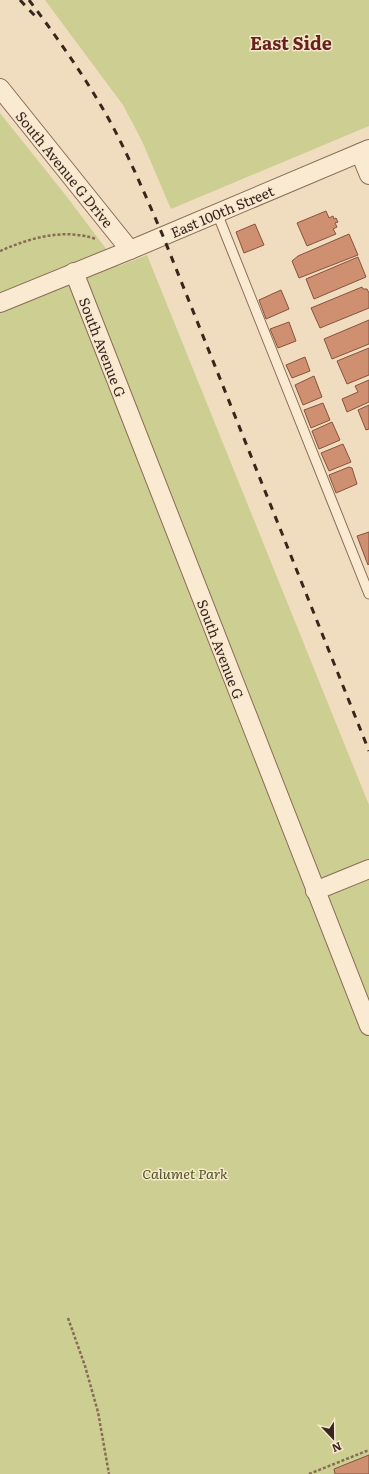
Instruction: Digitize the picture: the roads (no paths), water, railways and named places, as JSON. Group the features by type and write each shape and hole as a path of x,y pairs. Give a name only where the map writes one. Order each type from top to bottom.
{"street":[{"name":"South Avenue G Drive","path":"0,88 130,250"},
{"name":"East 100th Street","path":"0,303 365,151"},
{"path":"365,151 369,175"},
{"name":"South Avenue G","path":"74,272 369,1026"},
{"path":"315,891 369,869"}],"lane":[{"path":"217,213 369,594"}],"railway":[{"path":"20,0 35,16"},
{"path":"29,0 93,93 112,125 139,180 163,236 369,751"}],"district":[{"name":"East Side","path":"291,42"}],"park label":[{"name":"Calumet Park","path":"185,1173"}]}
